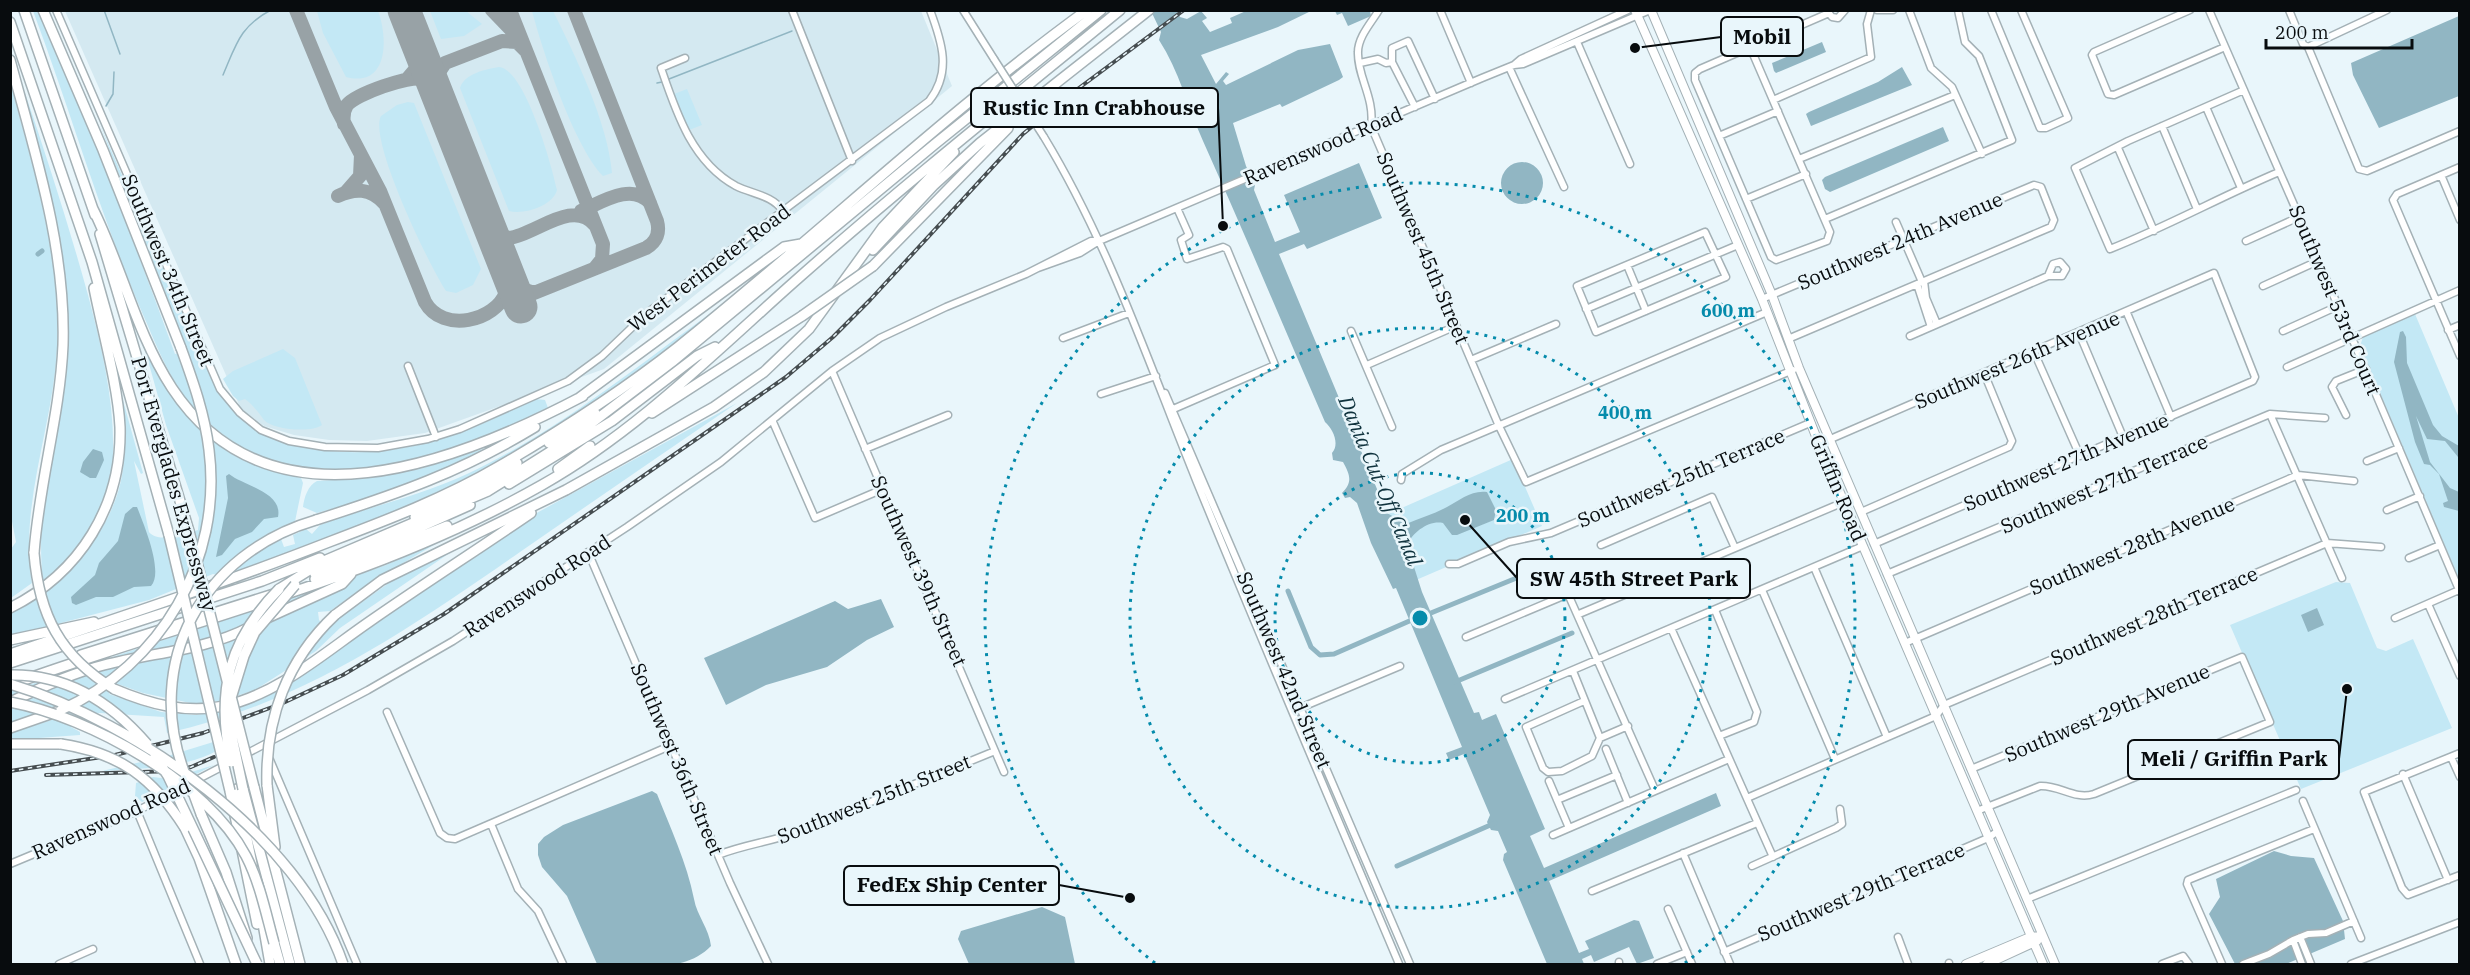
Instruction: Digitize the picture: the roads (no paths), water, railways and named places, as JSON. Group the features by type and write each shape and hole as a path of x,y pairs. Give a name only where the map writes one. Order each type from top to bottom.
{"highway":[{"name":"Port Everglades Expressway","path":"24,10 93,209 189,531 300,964"},
{"path":"10,728 60,710 108,683 148,647 177,606 199,561 210,511 211,464 202,413 181,348 103,150 43,10"},
{"path":"10,654 237,578 375,525 496,469 645,372 950,119 1087,10"},
{"path":"290,964 237,790 225,734 224,695 232,660 244,633 279,589 324,561 488,491 572,438 672,362 1101,10"},
{"path":"10,677 289,589 492,506 548,476 625,422 715,347 873,208 1112,10"},
{"path":"10,684 263,604 352,573 443,534 516,499 561,474 607,441 695,371 864,221 1119,10"},
{"path":"856,267 954,166 1146,13"},
{"name":"Port Everglades Expressway","path":"10,22 92,262 169,535 237,790 267,964"},
{"path":"10,60 56,239 63,315 60,378 34,553 40,601 55,633 80,665 114,689 141,700 184,708 213,708 244,700 292,675 566,490"},
{"path":"607,441 802,316 873,266 1040,98"},
{"path":"278,879 267,785 269,737 284,686 308,643 334,615 382,580 566,490 714,407 764,372 809,329 902,204 990,115"},
{"path":"93,209 110,243 152,350 176,394 213,434 240,452 272,466 294,472 333,475 371,472 424,462 495,440 583,396"},
{"path":"256,964 240,910 178,754 172,720 173,675 182,640 201,600 228,567 265,540 316,520 387,498 440,478 520,436 583,396 784,247 803,243"},
{"path":"10,608 54,581 74,560 90,538 112,495 118,464 120,426 92,278 92,262"},
{"path":"237,790 231,732 231,696 244,656 255,632 295,585 329,567 444,519 549,462 647,396 697,356 715,347"},
{"path":"10,663 262,581 378,536 486,482 672,362"},
{"path":"10,702 94,667 175,652 219,640 342,584 352,573"},
{"path":"10,640 123,617"},
{"path":"10,677 47,677 71,684 100,701 127,721 150,748 168,776 256,964"},
{"path":"10,684 56,700 113,728 203,787 251,830 307,892 328,929 343,964"},
{"path":"10,702 38,707 83,724 114,740 205,802 245,855 262,897 280,964"},
{"path":"10,744 61,744 101,753 130,767 159,792 185,828 199,858 236,964"}],"main road":[{"name":"Griffin Road","path":"1650,10 1772,295 1829,440 2055,964"},
{"name":"Griffin Road","path":"1636,13 1762,299 1788,372 2043,964"},
{"path":"1699,153 1706,158 1722,194 1730,199"},
{"path":"1722,206 1732,213 1742,236 1749,242"},
{"path":"1856,530 1874,544"},
{"path":"1863,546 1881,560"},
{"path":"1966,964 2042,936"},
{"path":"1987,964 2032,940"}],"street":[{"name":"Southwest 34th Street","path":"56,10 220,389 245,418 274,436 306,445 353,449"},
{"path":"792,10 852,160"},
{"name":"West Perimeter Road","path":"353,449 395,446 436,436 540,395 575,377 602,356 640,318 923,107 938,88 944,68 944,51 930,10"},
{"name":"Southwest 42nd Street","path":"963,10 1071,181 1255,601 1410,964"},
{"name":"Southwest 45th Street","path":"1378,10 1361,40 1357,53 1373,111 1371,126 1499,426 1526,482 1788,372"},
{"path":"1440,10 1471,83"},
{"name":"Ravenswood Road","path":"1512,66 1521,59 1628,10"},
{"name":"Ravenswood Road","path":"10,864 136,811 264,745 453,641 690,485 773,422 832,371 880,339 912,322 1038,268 1091,241 1099,241 1471,83 1577,42 1636,13 1650,10"},
{"path":"1750,47 1826,219 1830,237 1827,241 1776,260 1771,256 1746,199 1695,80 1695,73 1750,47 1828,12 1838,18 1845,10"},
{"path":"1773,100 1871,57 1867,24 1871,10"},
{"path":"1876,10 1893,10"},
{"path":"1909,10 1931,68 1952,87 1982,154"},
{"path":"1826,219 2012,140 1979,56 1965,42 1958,10"},
{"path":"1991,10 2040,128 2046,128 2068,118 2021,10"},
{"path":"2190,10 2092,55 2108,94 2114,95 2225,47"},
{"name":"Southwest 53rd Court","path":"2209,10 2366,369 2459,591"},
{"path":"2289,10 2303,44 2308,47 2359,169 2363,171 2460,131"},
{"path":"2308,47 2387,10"},
{"path":"1415,107 1392,62 1392,48 1408,41 1435,99"},
{"path":"1577,42 1630,164"},
{"path":"685,58 661,68 684,130 701,157 730,183 773,200 783,212"},
{"path":"1360,63 1378,59 1386,63 1392,62"},
{"path":"1512,66 1564,187"},
{"path":"2244,90 2075,168 2110,249 2190,215 2197,209 2279,171"},
{"path":"1799,159 1955,94"},
{"path":"2206,107 2241,188"},
{"path":"1719,136 1778,111"},
{"path":"2162,126 2197,209"},
{"path":"2118,148 2154,231"},
{"path":"2460,167 2397,194 2393,200 2460,356"},
{"path":"1746,199 1806,174"},
{"path":"2441,175 2460,220"},
{"name":"Southwest 24th Avenue","path":"1762,299 2038,185 2041,187 2055,224 1921,282"},
{"path":"1171,411 1275,364 1227,249 1223,247 1186,258 1180,246 1181,240 1189,235 1178,208"},
{"path":"2246,241 2299,217"},
{"path":"1896,222 1921,282 1934,326"},
{"path":"1705,232 1715,254 1726,277 1596,332 1577,286 1705,232"},
{"path":"1586,309 1738,245"},
{"path":"2263,286 2318,261"},
{"path":"1627,265 1646,311"},
{"name":"Southwest 26th Avenue","path":"1819,444 2127,313 2214,273 2255,377"},
{"path":"1910,336 2048,276"},
{"path":"1788,339 1921,282"},
{"path":"2287,367 2460,290"},
{"path":"2283,331 2338,306"},
{"path":"1401,480 1402,474 1435,453 1767,312"},
{"path":"1063,338 1129,313"},
{"path":"2127,313 2171,417"},
{"path":"1471,360 1556,324"},
{"path":"2448,330 2460,325"},
{"path":"1367,365 1456,326"},
{"path":"1351,331 1392,427"},
{"path":"2079,333 2123,437"},
{"path":"2034,352 2080,456"},
{"path":"408,366 436,436"},
{"path":"1788,372 1799,368"},
{"path":"2346,415 2332,387 2336,381 2366,369"},
{"name":"Southwest 39th Street","path":"832,371 1004,772"},
{"path":"1861,512 2009,447 2012,441 1984,373"},
{"path":"1101,394 1156,376"},
{"name":"Southwest 27th Avenue","path":"1874,544 2171,417 2253,381 2255,377"},
{"name":"Southwest 42nd Street","path":"1171,411 1243,592 1399,964"},
{"path":"2270,414 2342,578"},
{"name":"Southwest 27th Terrace","path":"1887,574 2270,414 2325,418"},
{"path":"865,449 948,415"},
{"path":"773,422 815,518 883,489"},
{"name":"Southwest 25th Terrace","path":"1449,564 1458,564 1509,542 1551,532 1810,423"},
{"path":"2367,461 2399,448"},
{"name":"Southwest 28th Avenue","path":"1905,643 2298,475 2354,481"},
{"path":"2387,510 2420,496"},
{"path":"1601,545 1712,497 1736,548"},
{"path":"1579,614 1844,502"},
{"name":"Southwest 28th Terrace","path":"1944,705 2327,543 2381,547"},
{"path":"2409,558 2440,545"},
{"path":"1505,699 1863,546"},
{"name":"Southwest 36th Street","path":"588,552 718,855 768,964"},
{"path":"1814,567 1887,737"},
{"path":"1762,590 1835,759"},
{"path":"2395,618 2459,591"},
{"path":"1243,592 1255,601"},
{"path":"1466,637 1568,594 1579,614 1593,654 1599,659 1655,790"},
{"path":"2428,604 2460,676"},
{"path":"1715,610 1757,712 1757,719 1719,736"},
{"path":"1671,628 1773,857"},
{"name":"Southwest 29th Avenue","path":"1971,769 2242,657 2271,722 2094,794 2076,796 2049,786 2040,786 1987,807"},
{"path":"1300,708 1400,666"},
{"path":"1573,671 1599,738 1592,756 1562,771 1551,773 1544,768 1526,727 1584,701"},
{"path":"1747,798 1936,716 1944,705"},
{"path":"387,712 440,833 447,838 455,839 672,745"},
{"path":"1599,738 1628,726"},
{"path":"264,745 357,964"},
{"path":"1309,748 1322,759"},
{"path":"1606,748 1628,802"},
{"name":"Southwest 25th Street","path":"718,855 740,846 769,842 795,833 995,750"},
{"path":"2460,753 2403,774 2364,792 2366,802 2402,888 2408,895 2460,875"},
{"path":"2451,757 2460,777"},
{"path":"1552,835 1729,759"},
{"path":"2403,774 2448,880"},
{"path":"1557,800 1617,775"},
{"path":"1549,780 1569,828"},
{"path":"2027,899 2296,790"},
{"path":"2302,801 2361,938"},
{"path":"1977,811 1987,807"},
{"path":"1752,866 1842,824 1840,809"},
{"path":"136,811 200,964"},
{"path":"1592,891 1757,823"},
{"path":"491,824 518,889 538,911 563,964"},
{"path":"2222,964 2187,884 2188,880 2314,829"},
{"name":"Southwest 29th Terrace","path":"1724,952 1988,838 1998,831"},
{"path":"1683,854 1730,964"},
{"path":"1668,909 1692,964"},
{"path":"2243,964 2269,954 2300,937 2326,933 2354,921"},
{"path":"2351,964 2460,922"},
{"path":"1898,937 1908,964"},
{"path":"2300,937 2311,964"},
{"path":"2293,940 2302,964"},
{"path":"59,964 93,949"},
{"path":"1657,964 1687,952"},
{"path":"2162,964 2183,956 2189,964"}],"waterway":[{"path":"104,10 120,54"},
{"path":"223,75 240,37 252,23 271,10"},
{"path":"669,79 792,31"},
{"path":"106,106 113,94 114,72"},
{"path":"657,83 662,82"},
{"path":"38,254 42,251"},
{"path":"1426,615 1541,568"},
{"path":"1288,591 1311,647 1320,655 1334,654 1414,619"},
{"path":"1455,682 1572,633"},
{"path":"1397,866 1495,823"}],"railway":[{"path":"10,771 115,755 203,733 283,703 343,675 444,614 786,377 833,337 870,300 1023,134 1079,88 1184,10"},
{"path":"46,775 173,771 191,767 214,757"}],"place":[{"name":"Mobil","path":"1635,48"},
{"name":"Rustic Inn Crabhouse","path":"1223,226"},
{"name":"SW 45th Street Park","path":"1465,520"},
{"name":"Meli / Griffin Park","path":"2347,689"},
{"name":"FedEx Ship Center","path":"1130,898"}],"water label":[{"name":"Dania Cut-Off Canal","path":"1380,481"}]}
